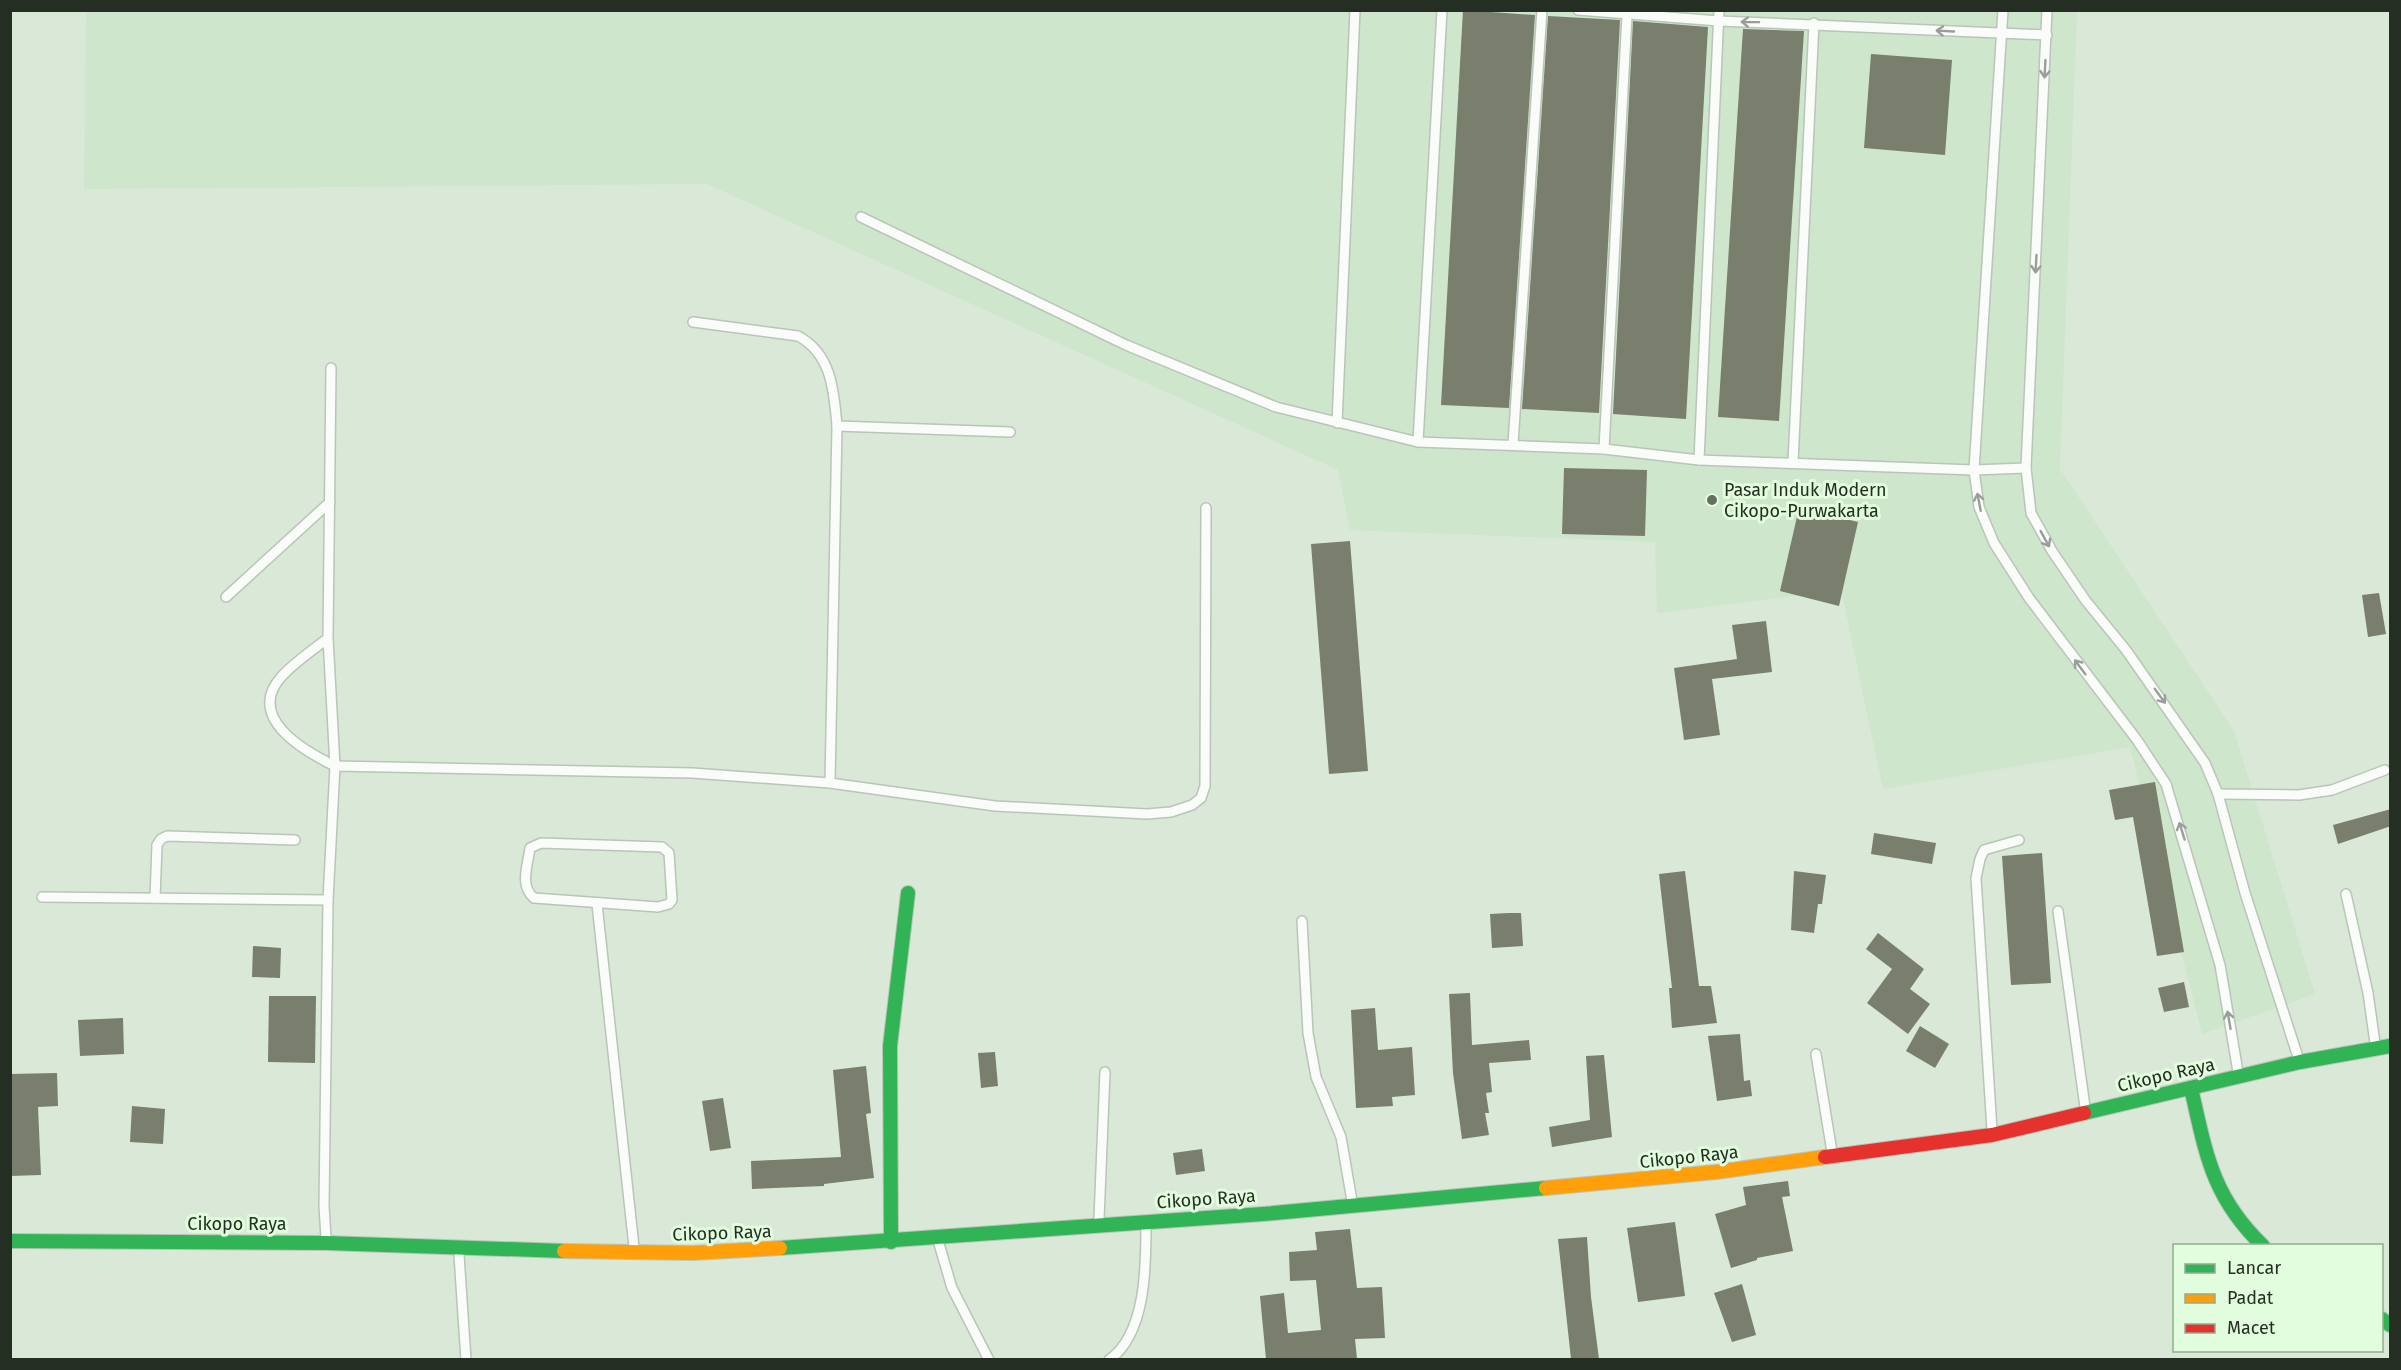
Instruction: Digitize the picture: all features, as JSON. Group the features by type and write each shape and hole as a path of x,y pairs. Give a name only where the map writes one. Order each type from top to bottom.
{"main road":[{"path":"891,1242 890,1046 908,893"},
{"name":"Cikopo Raya","path":"10,1241 326,1243 458,1250 693,1253 891,1242 1353,1206 1705,1174 1992,1135 2300,1062 2391,1046"},
{"path":"2191,1088 2217,1190 2230,1214 2262,1244"}],"lane":[{"path":"1337,423 1355,10"},
{"path":"1418,442 1442,10"},
{"path":"1513,444 1542,10"},
{"path":"1578,10 1627,15 1673,14 1719,21 1814,23 2047,35"},
{"path":"1699,460 1719,10"},
{"path":"2003,10 1974,471 1979,507 1994,543 2028,598 2137,740 2166,784 2180,821 2220,966 2239,1077"},
{"path":"2047,10 2026,468 2031,513 2052,551 2178,722 2205,763 2218,794 2245,893 2300,1062"},
{"path":"1604,449 1627,15"},
{"path":"1793,462 1814,23"},
{"path":"861,217 1126,345 1276,406 1418,442 1604,449 1699,460 1974,471 2026,468"},
{"path":"693,322 798,336 811,343 829,371 834,391 837,426 830,783"},
{"path":"326,1243 324,1206 328,900 336,766 328,638 331,369"},
{"path":"837,426 1010,432"},
{"path":"226,597 330,502"},
{"path":"328,638 282,676 270,694 269,703 273,719 296,744 336,766 692,773 830,783 995,806 1147,814 1171,812 1192,805 1201,798 1205,786 1206,508"},
{"path":"2218,794 2299,795 2332,790 2385,770"},
{"path":"155,898 157,845 161,839 167,837 295,840"},
{"path":"1992,1135 1976,878 1984,850 2019,840"},
{"path":"541,843 656,846 667,851 672,897 669,904 658,907 597,904 531,896 525,884 531,846 541,843"},
{"path":"2346,894 2368,993 2376,1048"},
{"path":"42,897 328,900"},
{"path":"597,904 635,1253"},
{"path":"2058,911 2086,1112"},
{"path":"1302,921 1308,1033 1316,1077 1341,1137 1353,1206"},
{"path":"1816,1054 1833,1158"},
{"path":"1099,1224 1105,1072"},
{"path":"1109,1359 1120,1352 1138,1314 1146,1270 1147,1221"},
{"path":"937,1238 952,1288 989,1359"},
{"path":"458,1250 466,1359"}],"shaded area":[{"name":"Pasar Induk Modern Cikopo-Purwakarta","path":"86,11 2077,11 2060,469 2234,731 2315,994 2202,1034 2130,747 1883,789 1841,590 1657,613 1655,542 1350,530 1338,470 707,184 84,189"}],"building":[{"path":"1463,10 1535,15 1509,408 1441,405"},
{"path":"1548,16 1620,20 1599,413 1522,409"},
{"path":"1633,21 1708,27 1686,419 1613,414"},
{"path":"1743,29 1804,31 1779,421 1718,417"},
{"path":"1871,54 1952,60 1945,155 1864,148"},
{"path":"1564,468 1647,470 1645,536 1562,534"},
{"path":"1799,508 1858,522 1839,606 1780,591"},
{"path":"1350,541 1368,771 1329,774 1311,544"},
{"path":"2379,593 2386,634 2368,637 2362,595"},
{"path":"1766,621 1772,672 1712,679 1720,735 1684,740 1674,668 1737,659 1732,625"},
{"path":"2155,782 2184,952 2157,956 2133,817 2115,820 2109,790"},
{"path":"2391,809 2391,826 2338,844 2333,825"},
{"path":"1874,833 1936,843 1932,864 1871,854"},
{"path":"2042,853 2051,983 2011,985 2002,856"},
{"path":"1685,871 1699,986 1711,986 1717,1023 1672,1028 1669,988 1672,988 1659,874"},
{"path":"1794,871 1826,875 1822,904 1818,904 1814,933 1791,930"},
{"path":"1521,913 1523,946 1492,948 1490,914"},
{"path":"1878,933 1924,969 1910,989 1930,1004 1908,1034 1867,1003 1892,969 1866,949"},
{"path":"253,946 281,948 280,978 252,977"},
{"path":"2184,982 2189,1007 2164,1012 2158,988"},
{"path":"1470,993 1472,1045 1529,1040 1531,1060 1489,1063 1492,1092 1486,1093 1489,1113 1485,1113 1489,1135 1462,1139 1453,1073 1449,994"},
{"path":"269,996 316,996 315,1063 268,1062"},
{"path":"1375,1008 1378,1050 1412,1047 1415,1095 1392,1097 1393,1106 1356,1108 1351,1010"},
{"path":"123,1018 124,1054 80,1056 78,1020"},
{"path":"1920,1026 1949,1044 1935,1068 1906,1051"},
{"path":"1740,1034 1744,1081 1750,1080 1752,1096 1717,1101 1708,1036"},
{"path":"995,1052 998,1086 981,1088 978,1053"},
{"path":"1604,1055 1612,1137 1552,1147 1549,1127 1590,1120 1586,1056"},
{"path":"866,1066 871,1113 866,1114 874,1178 824,1184 824,1186 752,1189 751,1161 841,1157 833,1070"},
{"path":"57,1073 58,1106 38,1107 41,1175 10,1176 10,1074"},
{"path":"723,1098 731,1148 710,1151 702,1101"},
{"path":"132,1106 165,1109 163,1144 130,1142"},
{"path":"1202,1149 1205,1171 1176,1175 1173,1153"},
{"path":"1788,1181 1790,1196 1782,1197 1793,1251 1757,1258 1757,1260 1731,1268 1715,1214 1746,1205 1743,1187"},
{"path":"1675,1222 1685,1296 1638,1302 1627,1228"},
{"path":"1350,1229 1357,1288 1382,1287 1385,1338 1355,1339 1357,1359 1266,1359 1260,1296 1284,1293 1288,1333 1321,1330 1316,1280 1290,1281 1289,1252 1317,1250 1315,1232"},
{"path":"1587,1237 1591,1297 1599,1359 1571,1359 1558,1239"},
{"path":"1742,1284 1756,1335 1732,1342 1714,1293"}],"traffic: fast":[{"path":"891,1242 890,1046 908,893"},
{"path":"2084,1113 2300,1062 2390,1046"},
{"path":"2191,1088 2201,1134 2222,1192 2232,1210 2261,1244"},
{"path":"780,1248 1263,1214 1546,1188"},
{"path":"10,1241 326,1243 564,1251"},
{"path":"2383,1320 2390,1325"}],"traffic: slow":[{"path":"1546,1188 1716,1172 1825,1157"},
{"path":"564,1251 693,1253 780,1248"}],"traffic: jam":[{"path":"1825,1157 1992,1135 2084,1113"}],"place":[{"name":"Pasar Induk Modern Cikopo-Purwakarta","path":"1712,500"}]}
